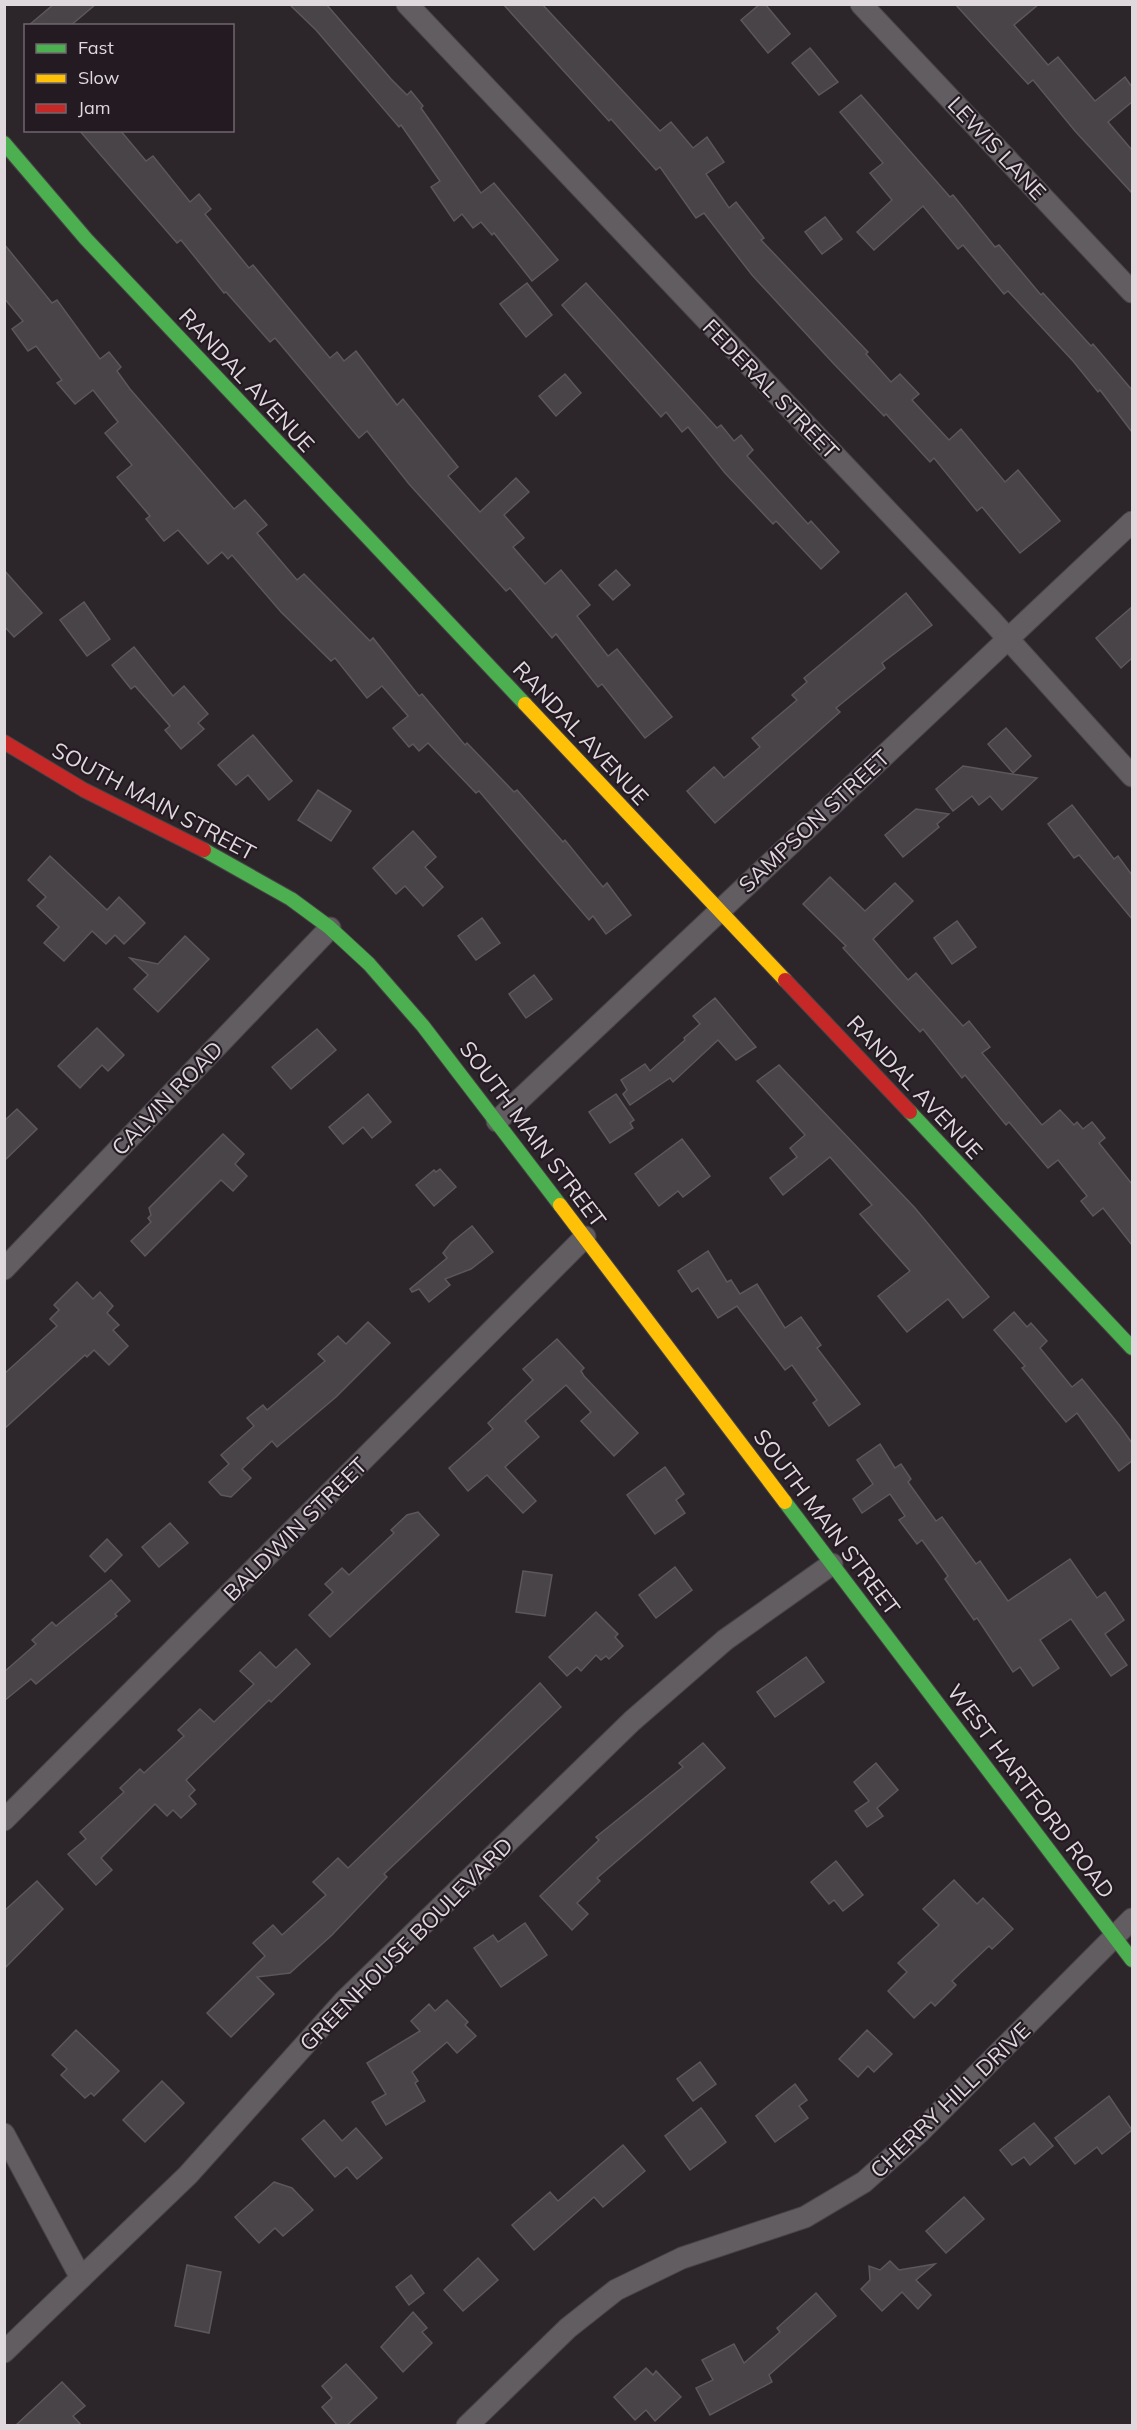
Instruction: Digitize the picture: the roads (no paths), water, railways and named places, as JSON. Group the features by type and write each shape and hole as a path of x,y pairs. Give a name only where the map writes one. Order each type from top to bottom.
{"street":[{"name":"FEDERAL STREET","path":"407,4 1009,639 1132,776"},
{"name":"LEWIS LANE","path":"861,4 1132,292"},
{"name":"RANDAL AVENUE","path":"4,143 86,239 1132,1348"},
{"name":"SAMPSON STREET","path":"497,1121 718,909 1132,522"},
{"name":"SOUTH MAIN STREET","path":"4,742 47,769 262,882 330,928 371,966 403,1000 497,1121 917,1676"},
{"name":"CALVIN ROAD","path":"4,1269 330,928"},
{"name":"BALDWIN STREET","path":"4,1820 585,1237"},
{"name":"GREENHOUSE BOULEVARD","path":"4,2352 188,2175 345,2000 632,1721 725,1640 832,1564"},
{"name":"WEST HARTFORD ROAD","path":"917,1676 1132,1960"},
{"name":"CHERRY HILL DRIVE","path":"467,2426 568,2328 616,2290 682,2258 805,2217 864,2182 920,2132 1116,1938 1132,1919"},
{"path":"4,2134 81,2278"}]}
